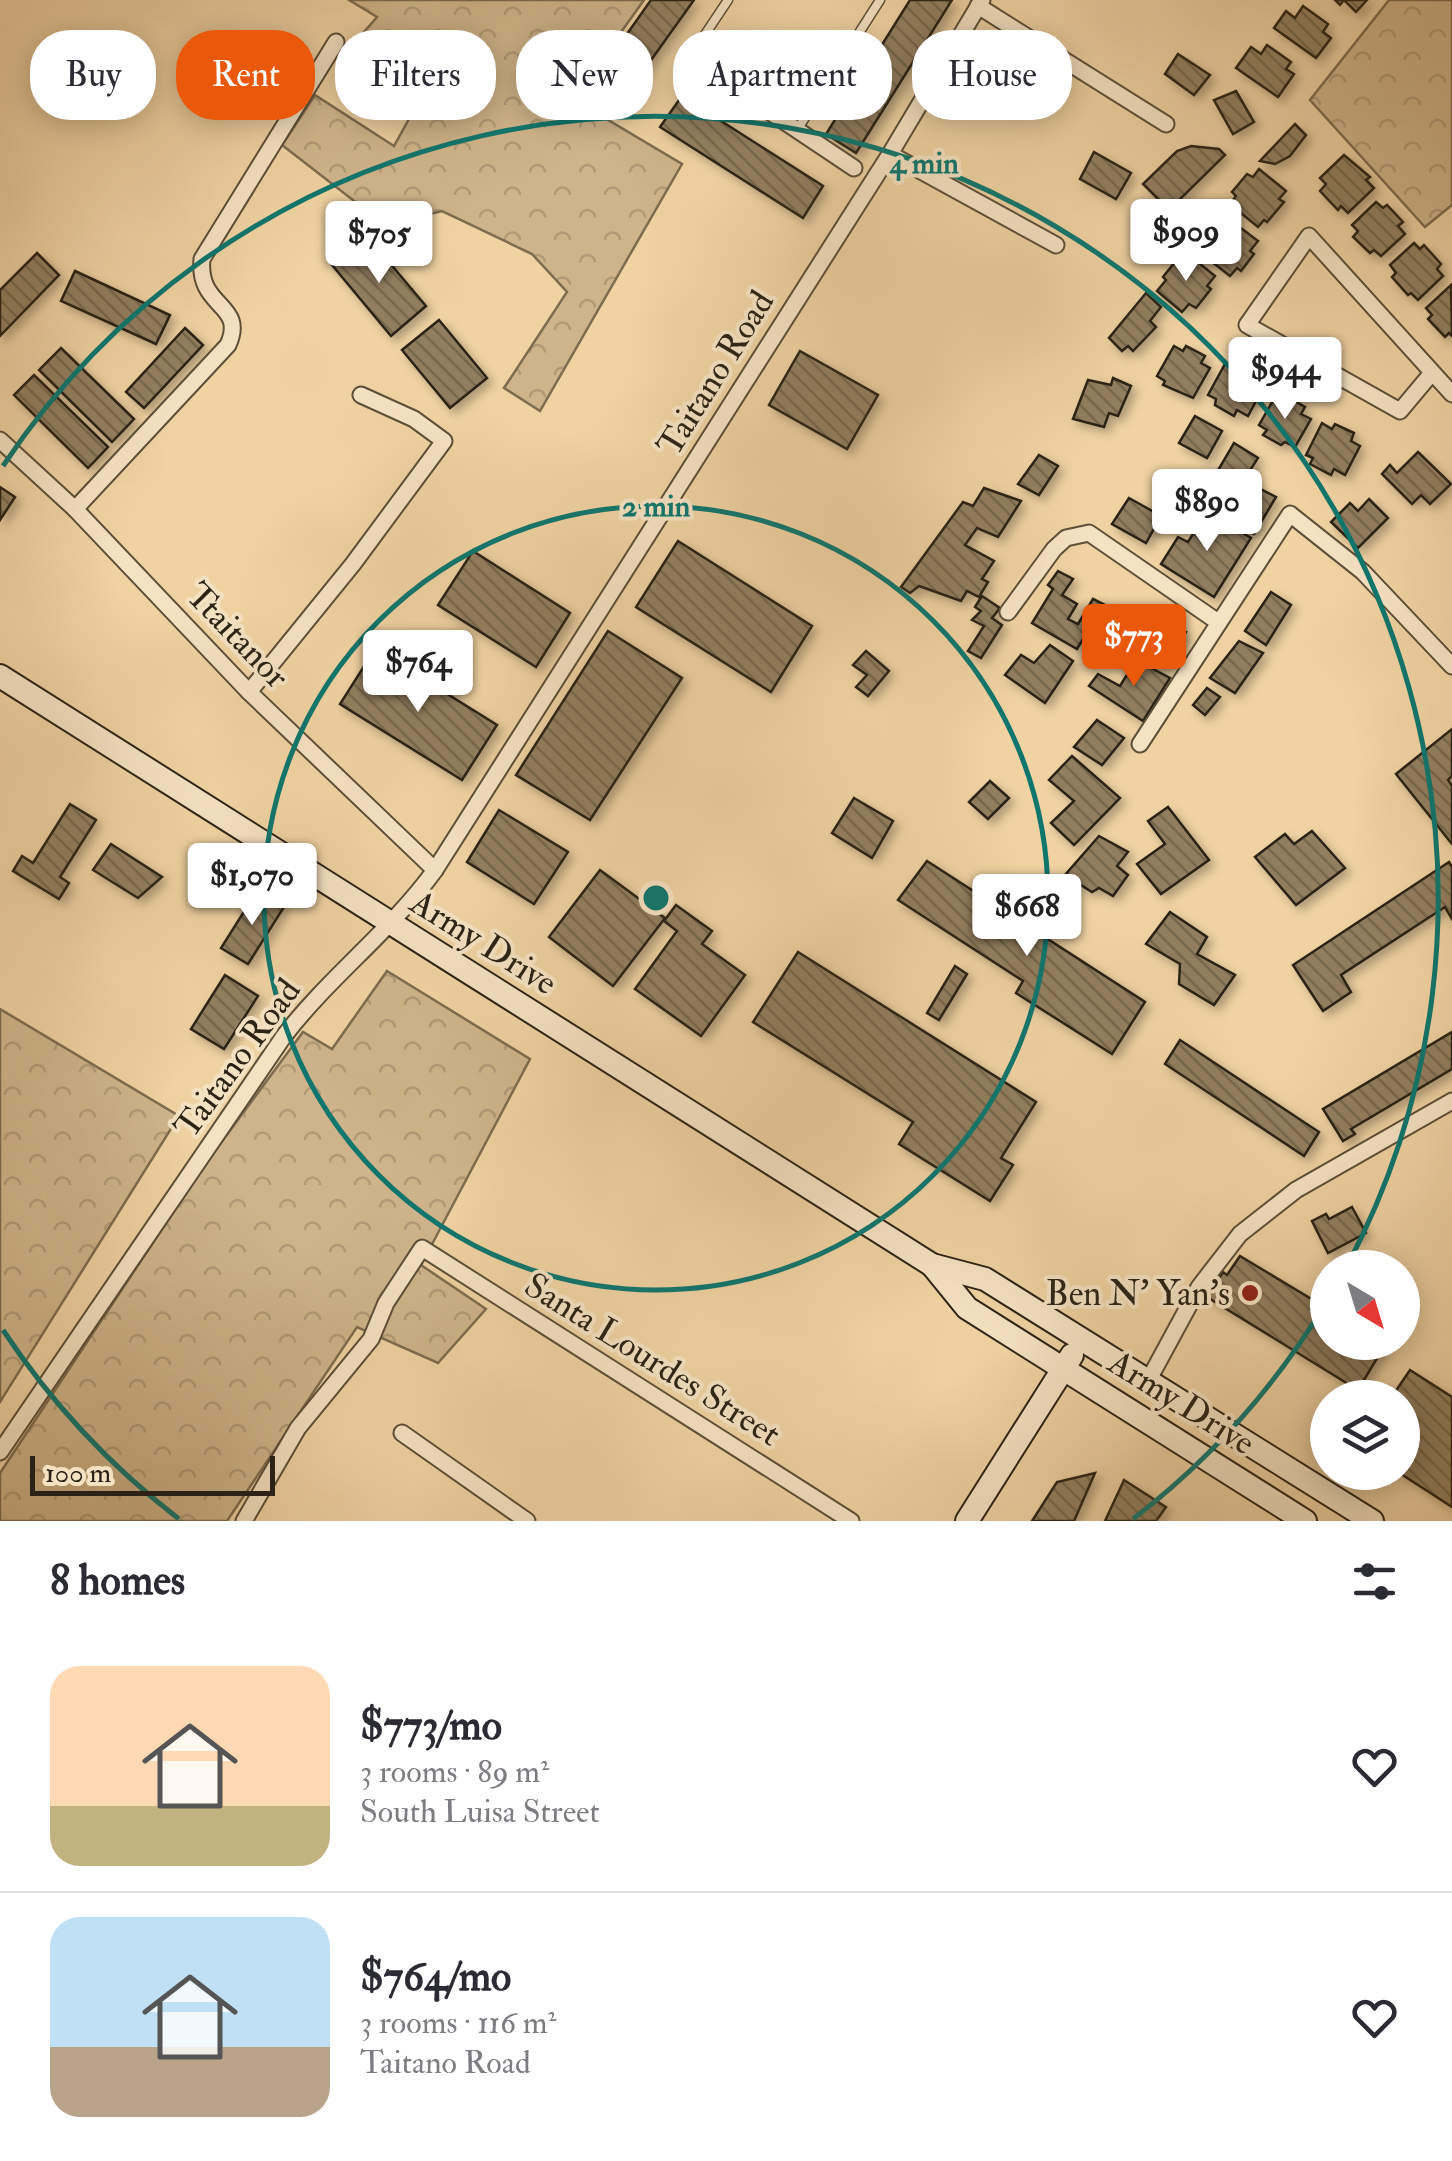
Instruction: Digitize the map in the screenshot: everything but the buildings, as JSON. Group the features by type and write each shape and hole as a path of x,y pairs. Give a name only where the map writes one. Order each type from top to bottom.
{"main road":[{"name":"Army Drive","path":"0,676 932,1264 985,1279 1372,1521"},
{"name":"Army Drive","path":"932,1264 967,1308 1305,1521"},
{"path":"967,1521 1081,1339"}],"street":[{"path":"980,3 1166,124"},
{"name":"Taitano Road","path":"0,1452 284,1036 309,1004 390,925 435,870 890,154 980,3"},
{"path":"75,509 228,345 234,332 233,321 208,293 200,277 202,259 335,44"},
{"path":"782,120 854,168"},
{"path":"890,154 1056,245"},
{"path":"1426,369 1400,411 1246,325 1309,236 1452,394"},
{"path":"250,692 444,441 414,419 361,395"},
{"name":"Ttaitanor","path":"0,440 75,509 250,692 435,870"},
{"path":"1140,744 1290,514 1363,572 1452,666"},
{"path":"1008,612 1054,548 1066,538 1089,533 1218,622"},
{"path":"1148,1381 1199,1287 1240,1234 1296,1190 1452,1101"},
{"name":"Santa Lourdes Street","path":"244,1521 298,1428 371,1339 378,1318 422,1248 852,1521"},
{"path":"402,1434 527,1521"}],"lane":[{"path":"708,30 728,0"},
{"path":"797,130 880,0"}],"green space":[{"path":"349,0 644,0 622,30 516,30 516,120 608,120 682,164 540,411 504,388 567,292 532,254 442,211 385,225 282,145 298,120 315,120 315,95 335,108 335,120 354,120 394,146 408,120 496,120 496,30 366,30 377,17"},
{"path":"1389,0 1452,0 1452,205 1425,227 1310,100"},
{"path":"387,971 530,1059 421,1265 486,1309 438,1363 357,1327 227,1521 0,1521 0,1473 206,1163 303,1032 332,1049"},
{"path":"0,1009 179,1116 0,1402"}],"place":[{"name":"Ben N' Yan's","path":"1250,1293"}]}
